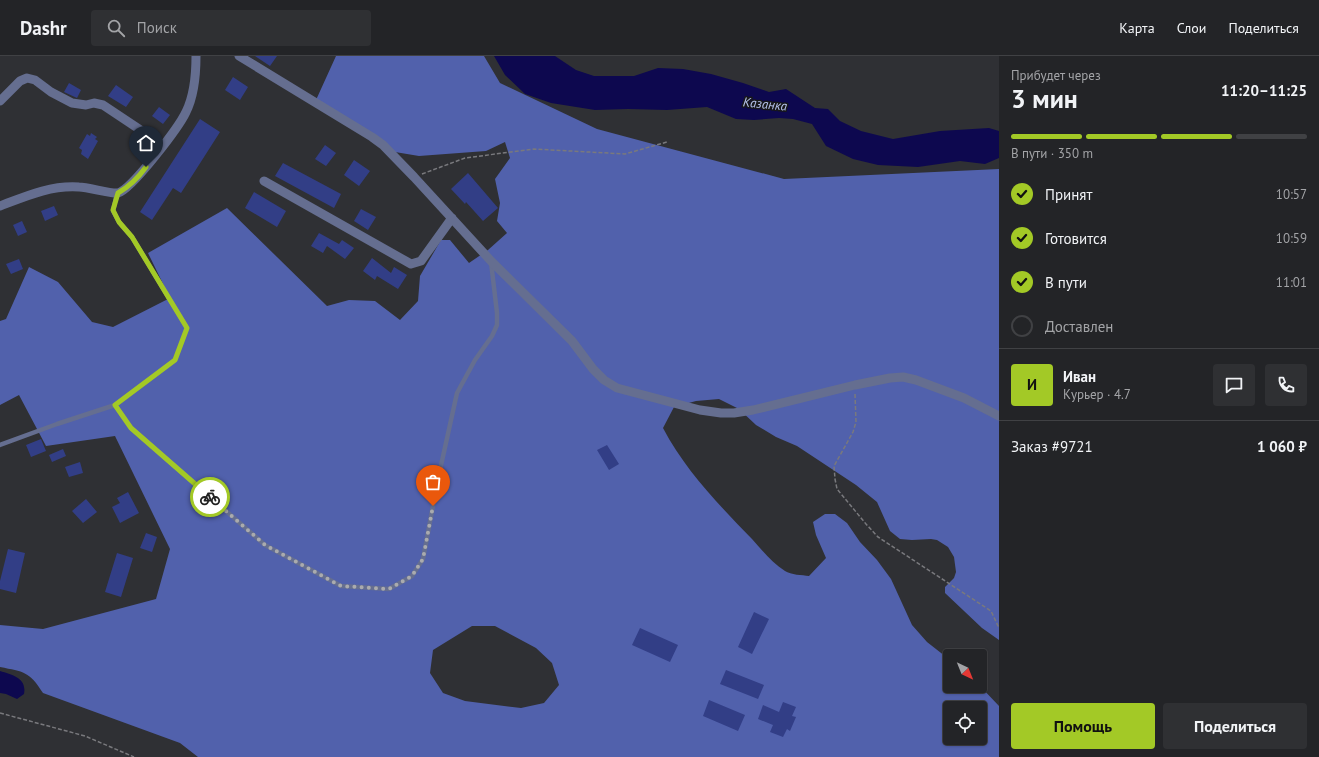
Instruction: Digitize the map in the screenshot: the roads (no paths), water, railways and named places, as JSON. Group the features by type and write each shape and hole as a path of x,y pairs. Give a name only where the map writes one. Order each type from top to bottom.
{"street":[{"path":"0,206 33,193 52,188 79,187 118,193 127,188 138,178 186,112 195,84 196,56"},
{"path":"239,56 372,137 383,146 414,176 491,261 572,342 593,369 604,380 617,388 700,410 734,413 855,385 902,377 916,380 964,398 999,416"},
{"path":"0,101 20,81 28,78 35,80 51,92 72,103 86,105 94,103 103,105 163,145"},
{"path":"264,181 411,264 422,261 452,218"}],"lane":[{"path":"0,445 115,405 175,360 187,328 132,237 119,222 113,210 118,193"},
{"path":"115,405 131,428 265,545 341,586 389,589 412,576 423,559 438,479 457,393 475,360 492,336 497,325 491,261"}],"water":[{"name":"Казанка","path":"494,56 555,56 576,70 594,76 634,76 658,68 683,69 711,74 769,92 786,89 815,108 828,109 840,121 861,131 893,139 940,131 989,128 999,131 999,158 985,164 960,161 918,167 878,165 853,159 826,146 812,124 793,119 736,119 707,107 667,110 595,110 551,103 525,94 505,75"},
{"path":"0,671 18,678 23,684 24,694 17,699 0,693"}]}
